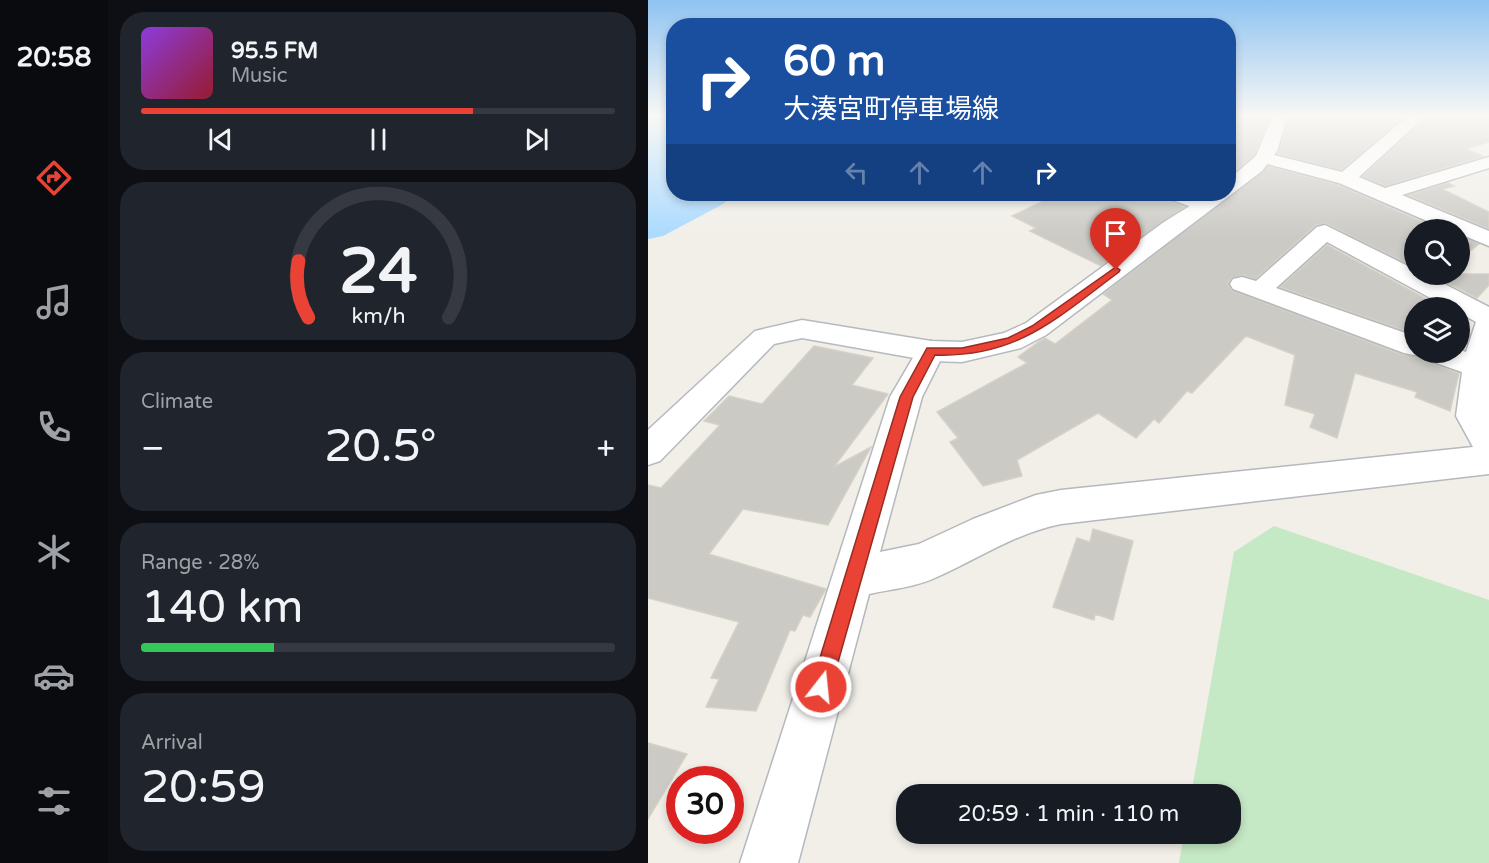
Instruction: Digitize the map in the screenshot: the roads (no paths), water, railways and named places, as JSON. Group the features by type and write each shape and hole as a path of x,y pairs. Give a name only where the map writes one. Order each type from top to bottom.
{"street":[{"path":"1346,179 1371,157"},
{"path":"1236,184 1250,175 1266,158 1346,179 1489,239"},
{"path":"1384,195 1489,162"},
{"path":"648,451 765,337 802,329 931,351 962,352 1011,341 1036,329 1210,201"},
{"path":"1404,343 1333,319 1250,287 1325,232 1449,297"},
{"path":"1470,308 1489,318"},
{"path":"1489,323 1478,366 1472,416 1489,446"},
{"path":"769,863 906,397 931,351"},
{"path":"1469,363 1478,366"},
{"path":"853,577 924,563 973,537 1036,512 1061,507 1489,460"}],"water":[{"path":"648,157 666,157 666,201 726,201 663,236 648,239"}]}
